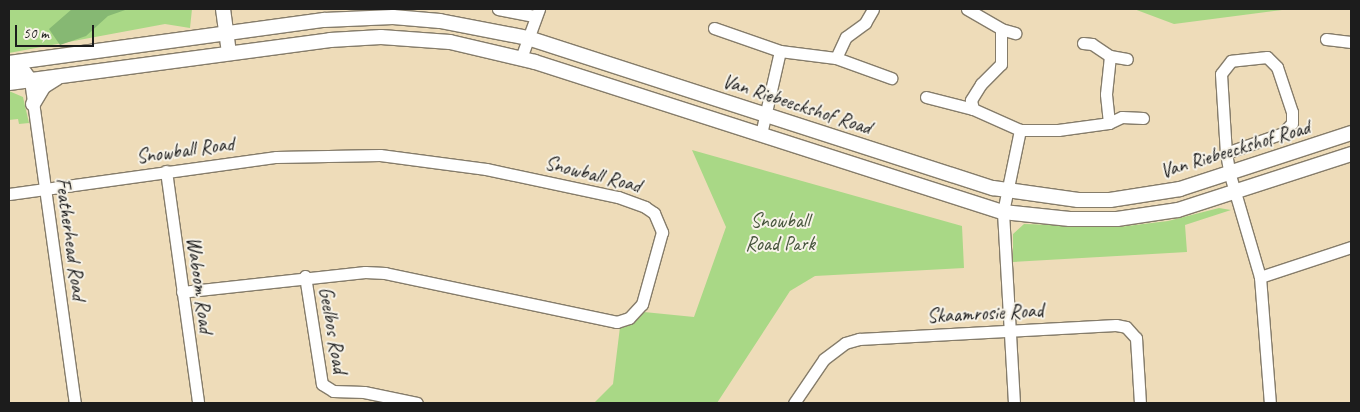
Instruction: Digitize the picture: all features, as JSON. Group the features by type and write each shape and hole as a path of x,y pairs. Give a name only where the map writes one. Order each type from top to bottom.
{"street":[{"path":"222,9 229,53"},
{"path":"498,9 537,12 521,58"},
{"path":"836,58 846,37 865,22 872,9"},
{"path":"967,9 1001,29 1015,33"},
{"name":"Van Riebeeckshof Road","path":"9,62 324,20 393,17 455,23 528,38 1005,190 1061,198 1110,200 1180,189 1230,175 1351,133"},
{"path":"714,28 780,51 836,58 891,78"},
{"path":"973,109 972,100 981,84 1001,64 1001,29"},
{"name":"Van Riebeeckshof Road","path":"9,83 330,40 381,37 450,42 521,58 1003,212 1070,219 1123,218 1178,210 1234,194 1351,154"},
{"path":"1326,39 1351,42"},
{"path":"1083,44 1092,44 1110,56 1127,59"},
{"path":"761,134 780,51"},
{"path":"9,73 24,72 30,80 41,65 65,54"},
{"path":"1109,123 1106,94 1110,56"},
{"path":"1226,152 1283,133 1292,123 1292,112 1277,67 1268,57 1231,61 1222,70 1226,152 1230,175 1234,194 1260,277 1270,403"},
{"path":"33,104 47,84 65,75"},
{"name":"Featherhead Road","path":"30,80 74,403"},
{"path":"926,97 973,109 1020,130 1058,130 1109,123 1122,117 1143,118"},
{"path":"1014,403 1003,212 1005,190 1020,130"},
{"name":"Snowball Road","path":"9,194 166,171 299,155 407,158 495,170 618,197 645,207 654,213 662,232 642,304 630,318 617,322 385,273 348,272 305,276 182,292"},
{"name":"Waboom Road","path":"166,171 198,403"},
{"path":"1260,277 1351,247"},
{"name":"Geelbos Road","path":"305,276 322,384 333,391 364,392 417,403"},
{"name":"Skaamrosie Road","path":"794,403 824,359 845,343 859,339 1116,324 1126,327 1134,334 1137,343 1140,403"}],"green space":[{"path":"9,9 192,9 190,28 165,24 9,53"},
{"path":"72,9 128,9 108,16 86,36 60,45 49,29"},
{"path":"1134,9 1290,9 1174,24"},
{"path":"9,91 23,97 29,123 19,124 18,119 9,120"},
{"name":"Snowball Road Park","path":"692,150 962,226 964,268 815,276 790,291 717,403 594,403 613,384 620,327 634,322 644,312 694,317 726,227"},
{"path":"1219,208 1231,210 1185,225 1187,252 1013,262 1013,234 1024,224 1119,227 1168,221"}]}
